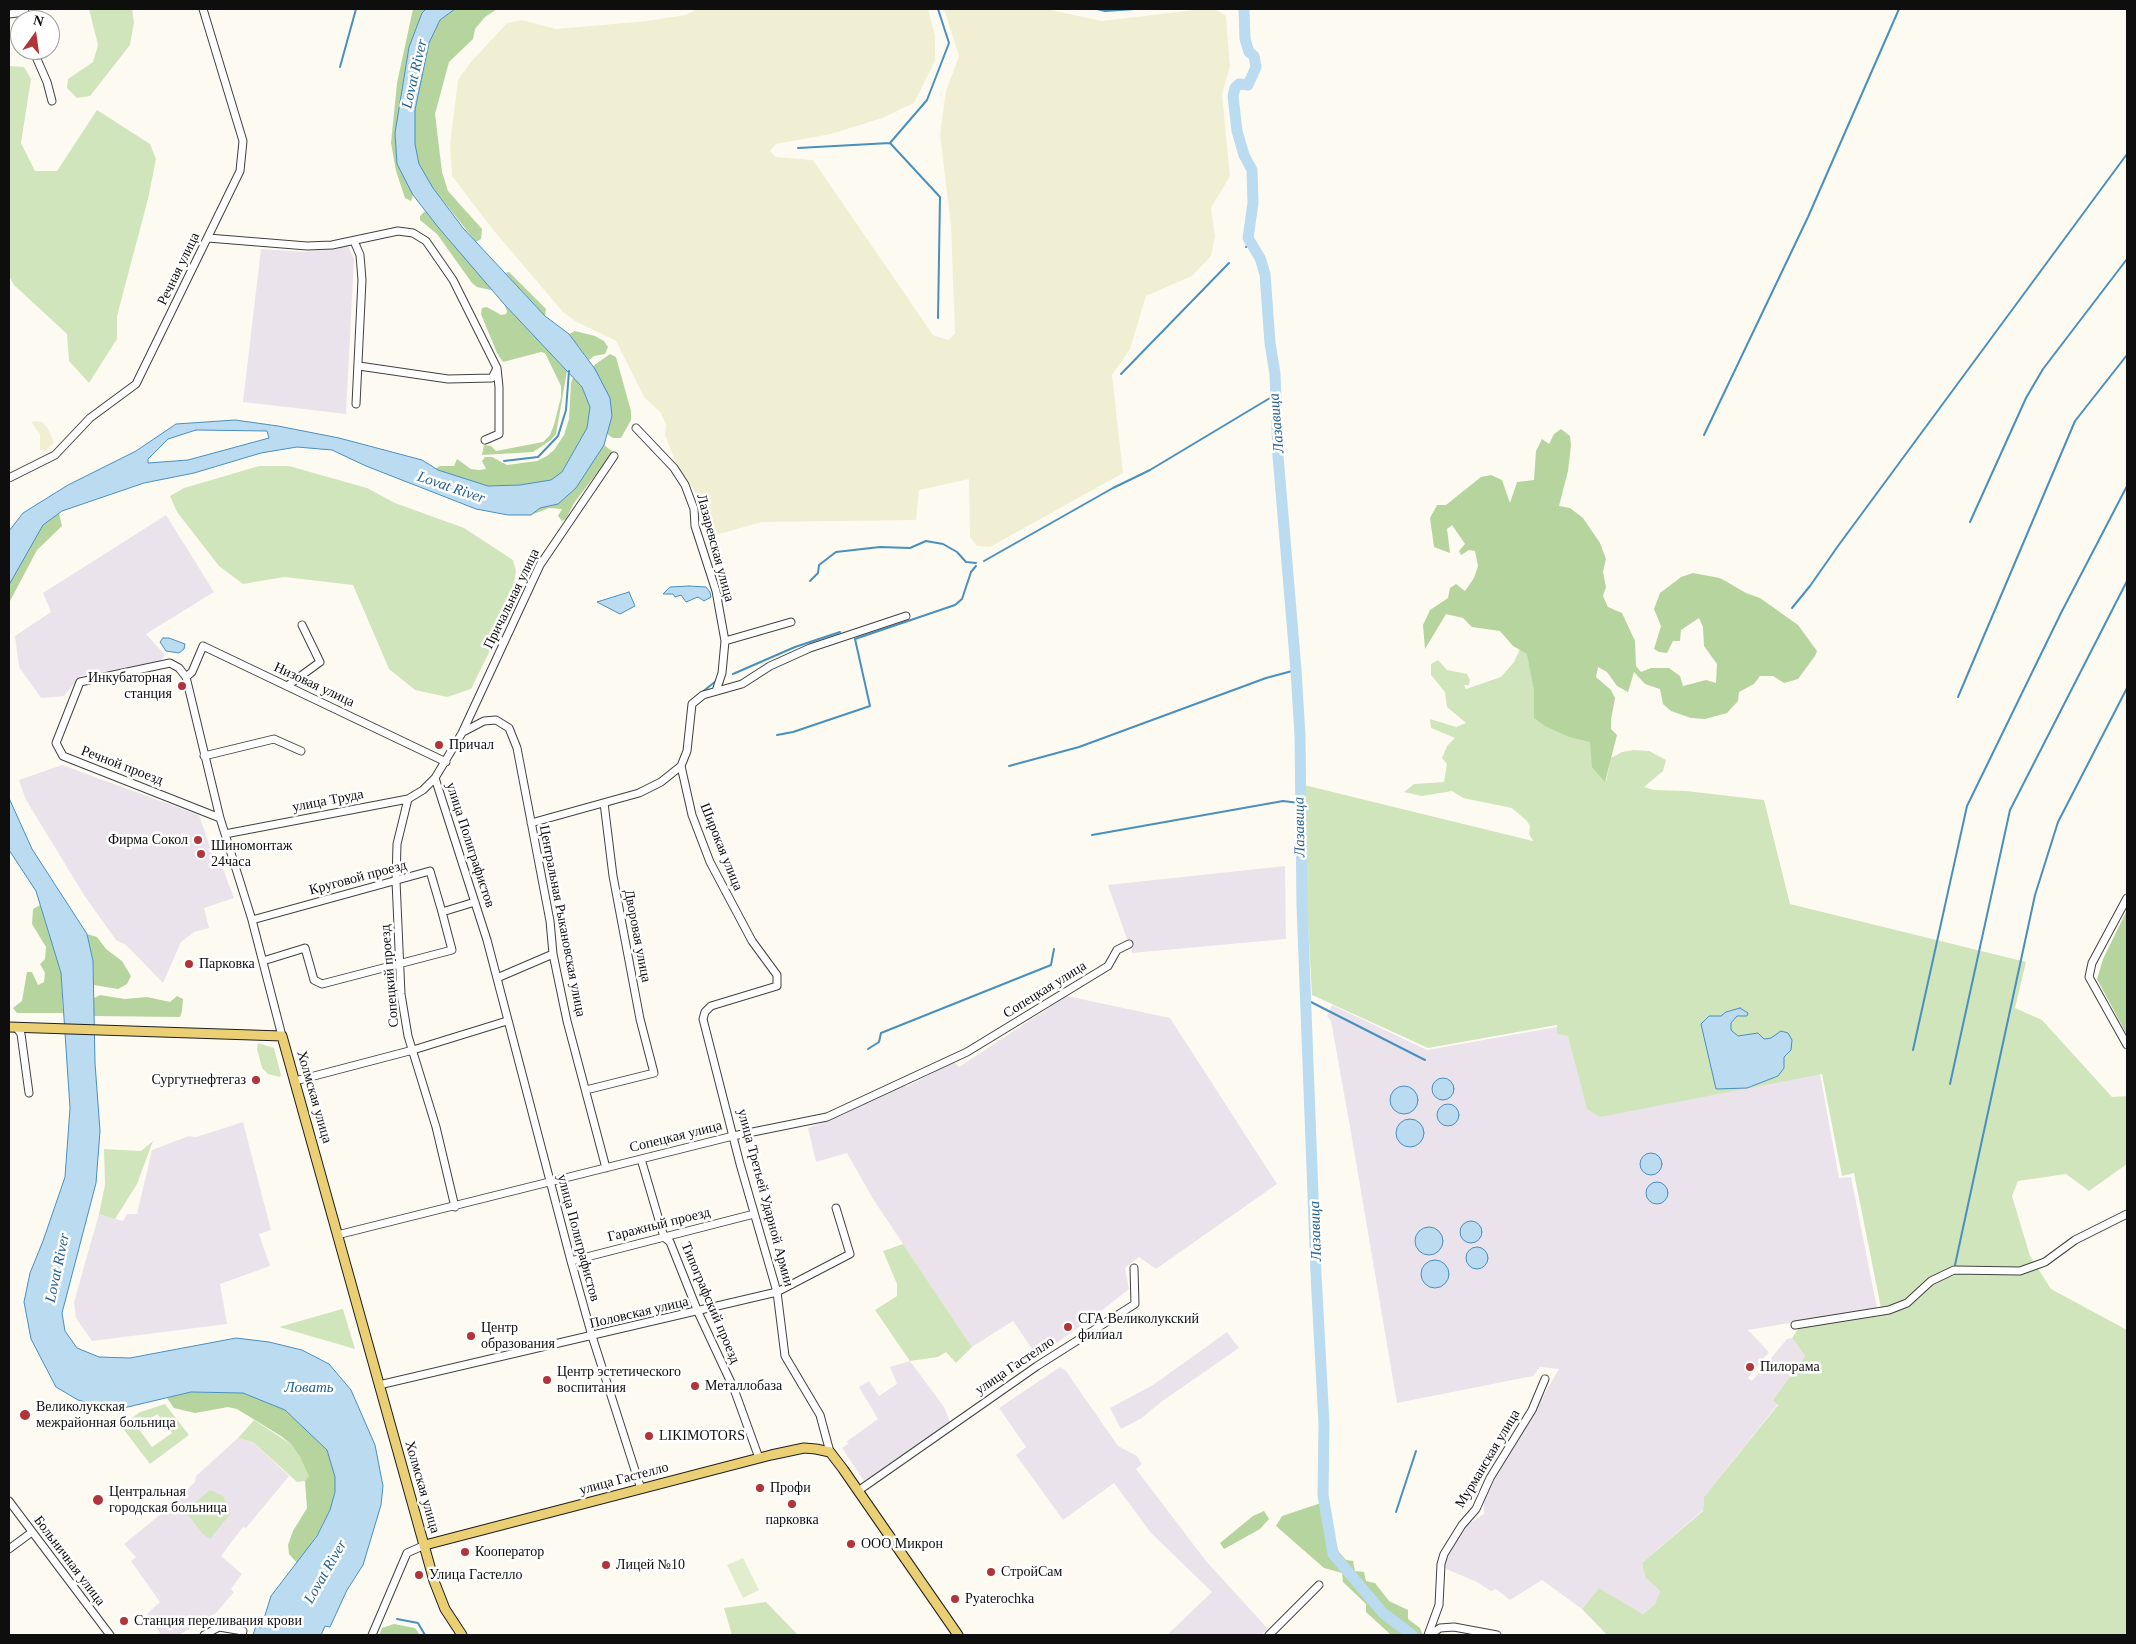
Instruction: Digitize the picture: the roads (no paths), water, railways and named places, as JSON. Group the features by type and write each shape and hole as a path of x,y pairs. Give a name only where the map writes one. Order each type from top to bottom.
{"main road":[{"path":"13,1027 282,1036"},
{"name":"Холмская улица","path":"282,1036 434,1581 445,1609 462,1635"},
{"name":"улица Гастелло","path":"425,1545 759,1458 804,1448 830,1452"},
{"name":"улица Третьей Ударной Армии","path":"830,1452 958,1635"}],"street":[{"name":"Речная улица","path":"9,478 55,455 90,418 136,384 163,333 180,290 208,238 240,171 243,141 203,9"},
{"path":"37,60 47,82 52,101"},
{"path":"208,238 307,246 332,245 398,231 413,232 426,241 453,280 497,368 499,434 485,440"},
{"path":"354,241 360,255 362,280 356,404"},
{"path":"359,366 448,380 492,378 497,368"},
{"name":"Лазаревская улица","path":"636,428 661,453 685,485 694,509 695,526 716,591 724,641 722,673 716,691"},
{"name":"Причальная улица","path":"433,780 446,762 462,732 540,565 614,456"},
{"path":"531,823 640,793 661,782 680,766 687,751 692,704 703,695 742,684 770,666 810,648 906,616"},
{"path":"724,641 791,622"},
{"path":"287,686 320,662 302,625"},
{"name":"Низовая улица","path":"186,677 192,672 203,646 446,762"},
{"name":"Речной проезд","path":"186,677 179,668 170,663 80,682 56,743 63,756 220,818"},
{"name":"Холмская улица","path":"186,677 220,818 252,920 282,1036"},
{"name":"Центральная Рыкановская улица","path":"462,732 484,721 496,720 509,728 518,748 550,921 553,954 567,1021 606,1168"},
{"path":"204,756 274,739 301,751"},
{"name":"Широкая улица","path":"680,766 692,814 710,862 752,940 777,974 777,986 711,1006 705,1012 703,1019"},
{"name":"улица Труда","path":"225,834 408,799 433,780"},
{"name":"улица Полиграфистов","path":"433,780 476,902 549,1182 592,1336 641,1488"},
{"name":"Сопецкий проезд","path":"408,799 397,844 396,881 401,994 412,1050 436,1127 455,1206"},
{"name":"Дворовая улица","path":"586,1090 654,1073 640,1019 616,895 604,803"},
{"name":"Круговой проезд","path":"252,920 430,871 452,950 322,984 314,980 305,948 263,961"},
{"path":"2127,898 2092,963 2089,977 2127,1045"},
{"path":"442,912 476,902"},
{"name":"Сопецкая улица","path":"337,1235 732,1136 827,1117 925,1073 966,1052 1108,966 1117,950 1129,944"},
{"path":"497,978 553,954"},
{"name":"улица Третьей Ударной Армии","path":"703,1019 732,1136 777,1292 785,1356 820,1415 830,1452"},
{"path":"296,1081 412,1050 507,1021"},
{"path":"13,1027 21,1034 29,1093"},
{"name":"Типографский проезд","path":"641,1159 664,1237 670,1242 698,1312 734,1389 759,1458"},
{"name":"Половская улица","path":"378,1385 436,1370 698,1312 777,1292 850,1254 836,1208"},
{"name":"Гаражный проезд","path":"571,1261 754,1214"},
{"path":"1795,1325 1907,1303 1931,1281 1954,1270 2020,1271 2044,1262 2076,1240 2127,1214"},
{"name":"улица Гастелло","path":"858,1491 1037,1366 1135,1304 1134,1268"},
{"name":"Мурманская улица","path":"1429,1635 1439,1605 1441,1564 1444,1554 1462,1525 1476,1509 1490,1478 1532,1410 1545,1379"},
{"name":"Больничная улица","path":"9,1501 110,1635"},
{"path":"9,1549 32,1532"},
{"path":"372,1635 407,1553 425,1545"},
{"path":"1269,1635 1319,1585"},
{"path":"204,1635 219,1627 243,1633"},
{"path":"1429,1635 1440,1628 1454,1627 1497,1635"}],"water":[{"name":"Lovat River","path":"426,9 455,9 440,20 429,43 415,110 415,144 419,164 433,188 463,228 545,316 569,334 595,369 610,398 612,416 604,445 576,488 558,504 540,508 531,515 508,515 476,509 366,466 332,450 297,447 261,453 194,473 144,483 62,511 43,525 9,585 9,531 23,513 68,485 136,451 176,424 235,420 339,438 422,460 438,470 488,486 520,485 551,480 562,472 587,428 590,407 582,387 504,304 438,227 413,195 397,164 395,133 409,47 422,13","holes":["196,430 267,431 269,438 188,460 148,463 148,459 168,439"]},
{"path":"670,587 706,587 711,597 704,601 698,597 686,602 681,595 675,597 673,594 663,594"},
{"path":"629,592 635,606 620,614 597,602"},
{"path":"163,638 169,638 185,644 184,649 179,653 166,651 160,642"},
{"name":"Ловать","path":"9,798 32,849 87,934 93,961 95,1063 100,1131 96,1183 62,1313 65,1331 77,1348 99,1357 130,1358 236,1338 269,1342 302,1350 329,1364 351,1390 375,1445 383,1486 381,1505 363,1565 347,1590 330,1627 325,1626 321,1635 253,1635 256,1626 261,1628 271,1596 317,1536 330,1510 335,1492 335,1477 327,1450 285,1410 243,1393 191,1392 115,1410 78,1400 56,1387 31,1339 24,1302 30,1273 65,1177 70,1108 61,973 36,891 9,850"},
{"path":"1740,1008 1748,1013 1747,1016 1737,1016 1731,1023 1731,1030 1738,1036 1758,1033 1764,1039 1771,1038 1781,1031 1788,1033 1792,1040 1791,1050 1784,1057 1784,1068 1778,1076 1747,1088 1716,1089 1701,1024 1709,1016 1721,1016 1726,1012"},
{"path":"1443,1078 1451,1081 1454,1089 1451,1097 1443,1100 1435,1097 1432,1089 1435,1081"},
{"path":"1404,1086 1414,1090 1418,1100 1414,1110 1404,1114 1394,1110 1390,1100 1394,1090"},
{"path":"1448,1104 1456,1107 1459,1115 1456,1123 1448,1126 1440,1123 1437,1115 1440,1107"},
{"path":"1410,1119 1420,1123 1424,1133 1420,1143 1410,1147 1400,1143 1396,1133 1400,1123"},
{"path":"1651,1153 1659,1156 1662,1164 1659,1172 1651,1175 1643,1172 1640,1164 1643,1156"},
{"path":"1657,1182 1665,1185 1668,1193 1665,1201 1657,1204 1649,1201 1646,1193 1649,1185"},
{"path":"1471,1221 1479,1224 1482,1232 1479,1240 1471,1243 1463,1240 1460,1232 1463,1224"},
{"path":"1429,1227 1439,1231 1443,1241 1439,1251 1429,1255 1419,1251 1415,1241 1419,1231"},
{"path":"1477,1247 1485,1250 1488,1258 1485,1266 1477,1269 1469,1266 1466,1258 1469,1250"},
{"path":"1435,1260 1445,1264 1449,1274 1445,1284 1435,1288 1425,1284 1421,1274 1425,1264"}],"waterway":[{"path":"340,67 356,9"},
{"path":"938,9 949,43 927,100 890,143 940,197 938,318"},
{"path":"1097,9 1105,11 1135,9"},
{"name":"Лазавица","path":"1244,9 1245,39 1249,52 1254,56 1256,67 1248,85 1239,84 1235,88 1233,96 1237,131 1244,155 1252,170 1253,203 1248,238 1260,258 1265,274 1270,343 1275,374 1278,456 1300,736 1302,905 1316,1274 1324,1424 1323,1495 1333,1554 1383,1613 1412,1635"},
{"path":"1704,435 1808,217 1899,9"},
{"path":"798,148 890,143"},
{"path":"1792,608 2127,154"},
{"name":"Лазавица","path":"1246,247 1250,243"},
{"path":"1970,522 2026,398 2043,369 2127,259"},
{"path":"1121,374 1229,263"},
{"path":"1958,697 2075,421 2127,355"},
{"path":"504,461 538,457 558,436 566,410 569,371"},
{"path":"984,561 1113,488 1150,470 1275,395"},
{"path":"1913,1050 1967,806 2061,613 2127,486"},
{"path":"810,581 818,573 819,565 836,552 880,547 910,548 926,541 943,544 957,552 966,562 976,563"},
{"path":"777,735 793,732 870,706 855,639 955,605 962,599 971,572 976,566"},
{"path":"1950,1084 2010,810 2127,581"},
{"path":"733,674 795,647 840,632"},
{"path":"1009,766 1079,747 1266,678 1296,670"},
{"path":"701,693 716,681"},
{"path":"1955,1265 2035,895 2058,822 2127,688"},
{"path":"1092,835 1283,801 1299,803"},
{"path":"868,1049 879,1042 881,1033 1051,965 1054,949"},
{"path":"1307,1000 1425,1060"},
{"path":"1396,1512 1416,1451"},
{"path":"397,1619 418,1623 425,1635"}],"place":[{"name":"Инкубаторная станция","path":"182,686"},
{"name":"Причал","path":"439,745"},
{"name":"Фирма Сокол","path":"198,840"},
{"name":"Шиномонтаж 24часа","path":"201,854"},
{"name":"Парковка","path":"189,964"},
{"name":"Сургутнефтегаз","path":"256,1080"},
{"name":"СГА Великолукский филиал","path":"1068,1327"},
{"name":"Центр образования","path":"471,1336"},
{"name":"Пилорама","path":"1750,1367"},
{"name":"Центр эстетического воспитания","path":"547,1380"},
{"name":"Металлобаза","path":"695,1386"},
{"name":"Великолукская межрайонная больница","path":"25,1415"},
{"name":"LIKIMOTORS","path":"649,1436"},
{"name":"Профи","path":"760,1488"},
{"name":"Центральная городская больница","path":"98,1500"},
{"name":"парковка","path":"792,1504"},
{"name":"ООО Микрон","path":"851,1544"},
{"name":"Кооператор","path":"465,1552"},
{"name":"Лицей №10","path":"606,1565"},
{"name":"СтройСам","path":"991,1572"},
{"name":"Улица Гастелло","path":"419,1575"},
{"name":"Pyaterochka","path":"955,1599"},
{"name":"Станция переливания крови","path":"124,1621"}]}
